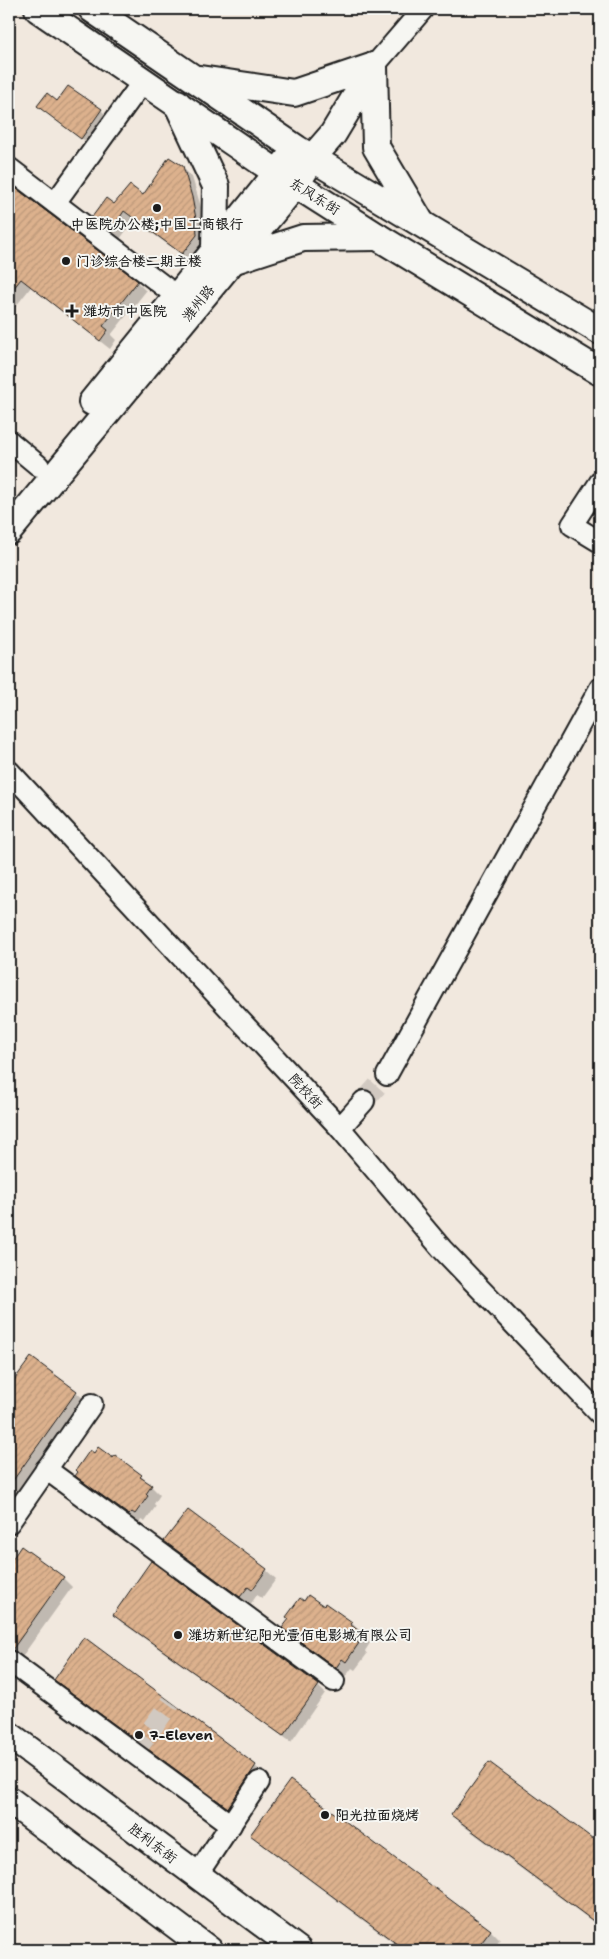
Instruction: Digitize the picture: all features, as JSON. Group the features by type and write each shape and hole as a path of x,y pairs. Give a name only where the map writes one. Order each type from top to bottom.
{"main road":[{"name":"东风东街","path":"38,9 286,178 600,372"},
{"path":"92,9 305,153 600,331"},
{"path":"193,78 294,93 374,66 376,147 422,224"},
{"name":"潍州路","path":"9,531 305,153 333,134 374,66"},
{"path":"176,103 216,186 224,256 303,238 378,236"},
{"name":"潍州路","path":"9,503 178,297 224,256"},
{"name":"胜利东街","path":"9,1735 298,1950"},
{"path":"9,1800 210,1950"}],"street":[{"name":"潍州路","path":"374,66 423,9"},
{"path":"55,203 144,80"},
{"path":"9,168 178,297"},
{"path":"9,441 39,466"},
{"path":"600,482 572,525 600,542"},
{"path":"387,1075 600,688"},
{"name":"院校街","path":"9,771 340,1128 442,1249 600,1414"},
{"path":"340,1128 364,1101"},
{"path":"9,1540 16,1529 9,1523 92,1404"},
{"path":"46,1469 334,1681"},
{"path":"9,1661 230,1825"},
{"path":"197,1875 259,1782"}],"building":[{"path":"68,86 102,109 81,139 37,106 47,93 57,101"},
{"name":"中医院办公楼;中国工商银行","path":"169,157 183,166 196,219 197,235 182,254 124,211 111,231 92,217 106,198 114,204 130,185 143,195"},
{"name":"门诊综合楼二期主楼","path":"9,183 138,281 103,326 108,330 100,341 21,279 9,294"},
{"path":"31,1357 77,1391 9,1486 9,1387"},
{"path":"98,1447 113,1458 115,1455 152,1485 146,1494 148,1496 135,1514 132,1512 129,1515 75,1476 78,1472 76,1470 90,1450 94,1453"},
{"path":"188,1510 267,1569 252,1590 248,1587 240,1597 164,1541"},
{"path":"21,1546 64,1577 12,1650 9,1649 9,1564"},
{"path":"151,1561 319,1685 283,1736 113,1615"},
{"path":"308,1595 324,1606 325,1603 352,1622 351,1625 362,1633 356,1642 359,1643 346,1662 342,1659 336,1668 282,1628 289,1619 286,1617 300,1598 304,1601"},
{"path":"84,1637 256,1765 228,1808 54,1680"},
{"path":"489,1762 600,1844 600,1926 451,1815"},
{"path":"290,1780 491,1930 476,1950 405,1950 250,1835"}],"tunnel":[{"path":"364,1101 387,1075"},
{"path":"134,1753 171,1702"}],"place":[{"name":"中医院办公楼;中国工商银行","path":"157,208"},
{"name":"门诊综合楼二期主楼","path":"66,261"},
{"name":"潍坊市中医院","path":"72,311"},
{"name":"潍坊新世纪阳光壹佰电影城有限公司","path":"178,1635"},
{"name":"7-Eleven","path":"139,1735"},
{"name":"阳光拉面烧烤","path":"325,1815"}]}
